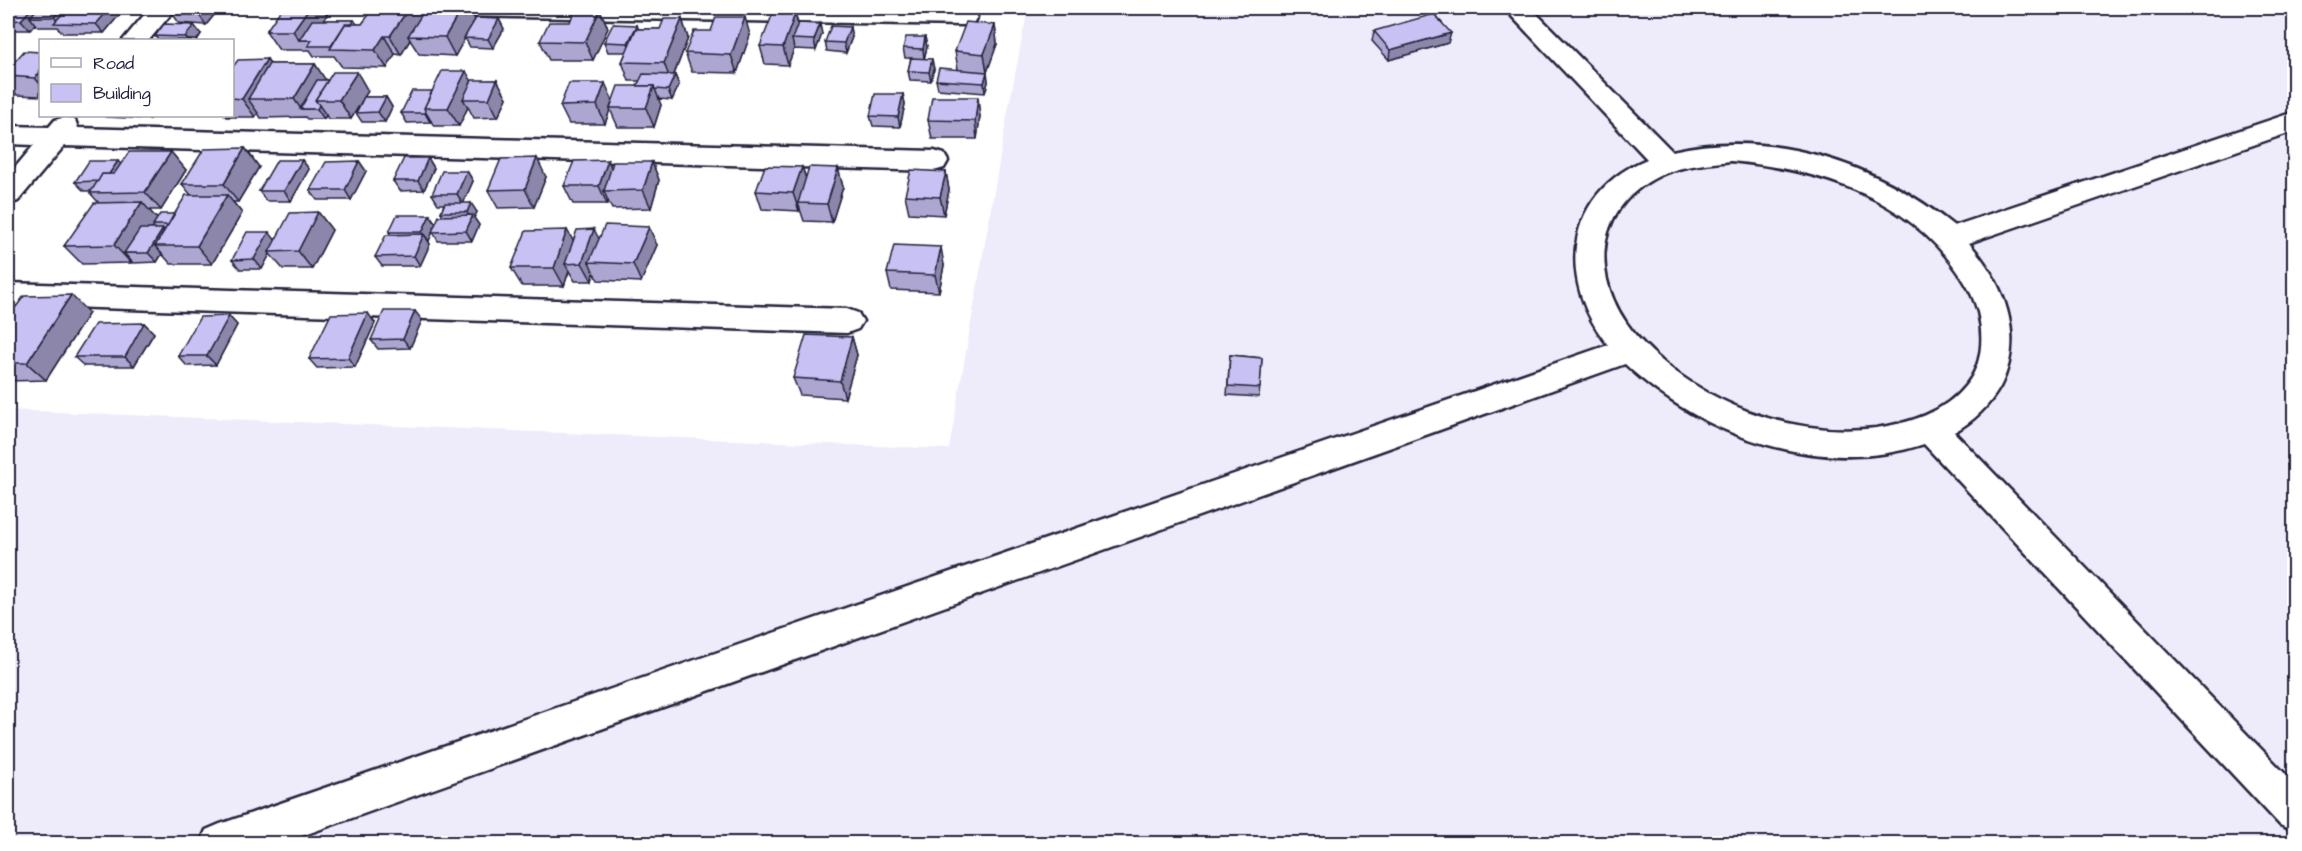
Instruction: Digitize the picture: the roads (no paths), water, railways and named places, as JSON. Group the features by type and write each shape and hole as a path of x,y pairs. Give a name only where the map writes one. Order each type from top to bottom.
{"street":[{"path":"136,39 163,8"},
{"path":"460,8 964,17"},
{"path":"1517,8 1666,162"},
{"path":"8,194 72,117"},
{"path":"1948,239 2295,121"},
{"path":"8,135 934,161"},
{"path":"1731,152 1766,154 1802,160 1839,171 1874,186 1906,205 1948,239 1961,252 1980,279 1992,307 1997,334 1996,360 1986,383 1969,404 1946,422 1916,434 1881,442 1844,444 1803,439 1763,430 1724,416 1688,397 1656,375 1630,350 1610,325 1596,298 1588,273 1587,247 1593,225 1604,204 1621,187 1642,172 1666,162 1697,155 1731,152"},
{"path":"8,294 847,321"},
{"path":"220,843 1630,350"},
{"path":"1930,428 2295,811"}]}
